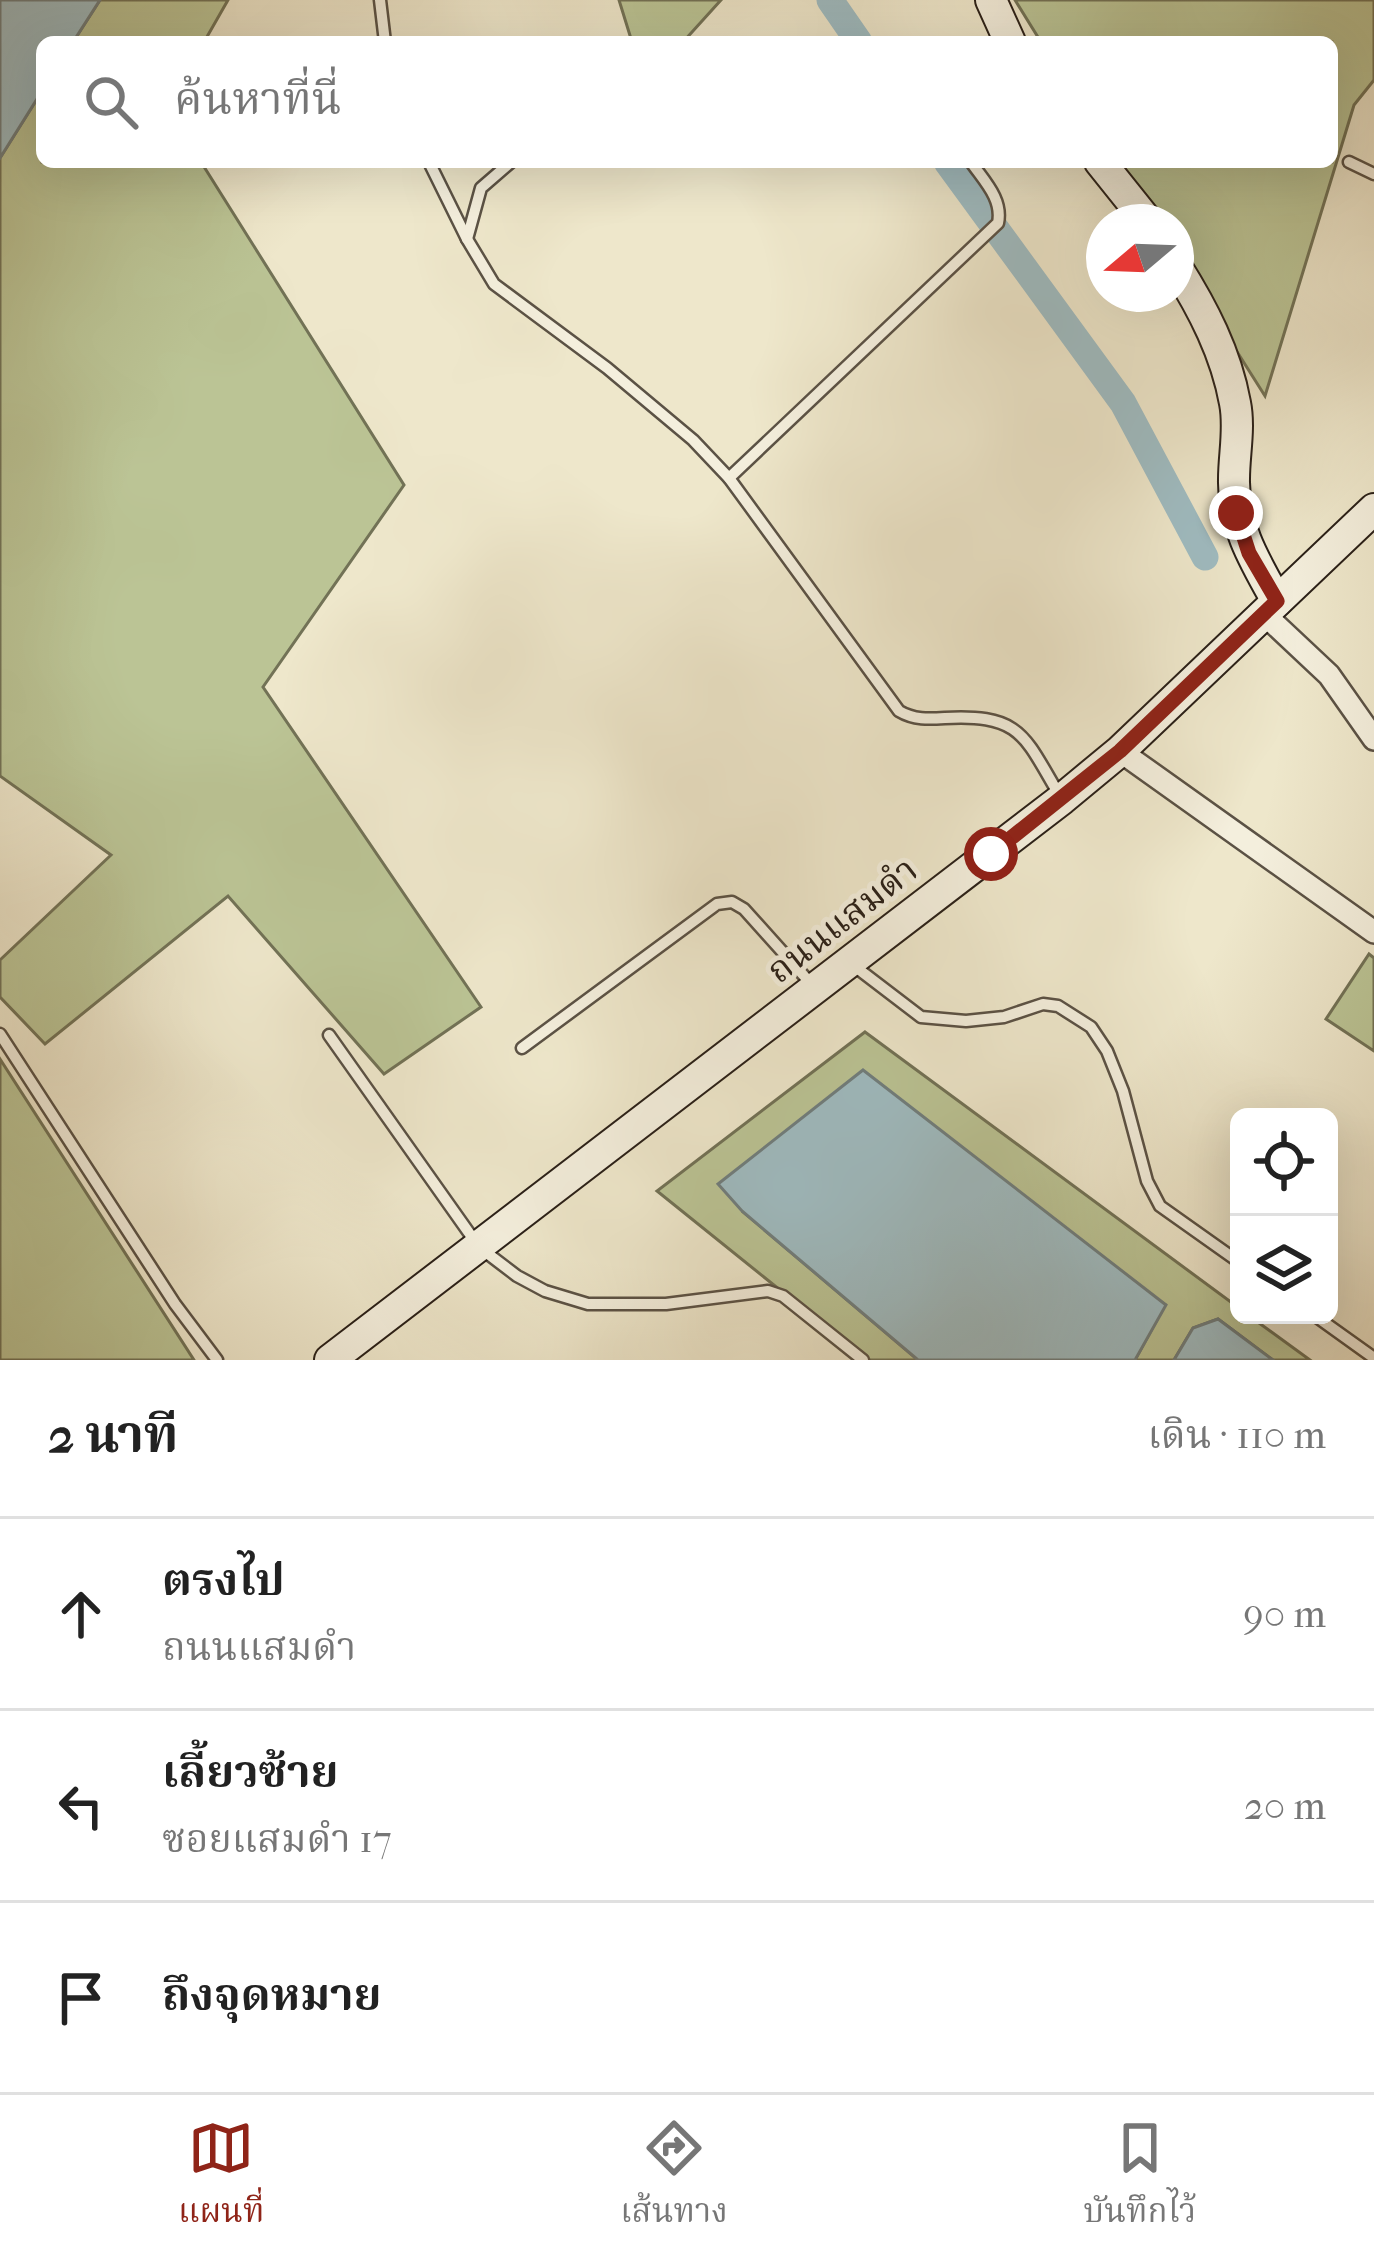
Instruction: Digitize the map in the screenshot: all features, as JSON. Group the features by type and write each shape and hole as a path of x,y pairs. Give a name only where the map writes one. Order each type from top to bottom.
{"street":[{"path":"991,0 1007,36"},
{"path":"1105,168 1134,204"},
{"path":"1194,294 1224,356 1238,432 1236,513 1270,608 1329,675 1374,739"},
{"name":"ถนนแสมดำ","path":"330,1360 1062,799 1120,751 1362,525"},
{"path":"1120,751 1374,932"}],"lane":[{"path":"380,0 384,36"},
{"path":"1349,162 1374,174"},
{"path":"433,168 466,239 494,284 608,368 693,440 729,478 899,711 909,717 979,716 1008,723 1030,746 1062,799"},
{"path":"466,239 481,188 505,168"},
{"path":"729,478 998,223 999,202 975,168"},
{"path":"522,1048 717,904 732,902 744,908 816,989"},
{"path":"850,963 921,1017 966,1021 1004,1017 1043,1004 1058,1006 1091,1027 1123,1091 1147,1181 1160,1206 1230,1256"},
{"path":"0,1034 175,1304 217,1360"},
{"path":"329,1035 478,1247 531,1284 588,1304 666,1304 768,1292 784,1295 863,1360"},
{"path":"1327,1324 1374,1358"}],"green space":[{"path":"100,0 228,0 207,36 77,36"},
{"path":"619,0 721,0 688,36 630,36"},
{"path":"1015,0 1374,0 1374,80 1354,105 1338,157 1338,36 1037,36"},
{"path":"36,101 36,168 205,168 404,485 263,687 481,1007 384,1074 228,896 45,1044 0,997 0,960 111,855 0,776 0,158"},
{"path":"1121,168 1335,168 1265,396 1194,284 1194,204 1144,204"},
{"path":"1369,954 1374,958 1374,1051 1326,1019"},
{"path":"865,1032 1230,1301 1230,1324 1260,1324 1310,1360 1273,1360 1218,1319 1193,1328 1174,1360 1135,1360 1165,1305 742,1211 918,1360 867,1360 657,1191"},
{"path":"0,1059 194,1360 0,1360"}],"water":[{"path":"0,0 100,0 77,36 36,36 36,101 0,158"},
{"path":"863,1070 1166,1305 1135,1360 918,1360 742,1211 718,1184"},
{"path":"1218,1319 1273,1360 1174,1360 1193,1328"}],"waterway":[{"path":"830,0 855,36"},
{"path":"951,168 1123,403 1205,557"}],"route":[{"path":"991,854 1120,751 1277,601 1249,553 1236,513"}]}
